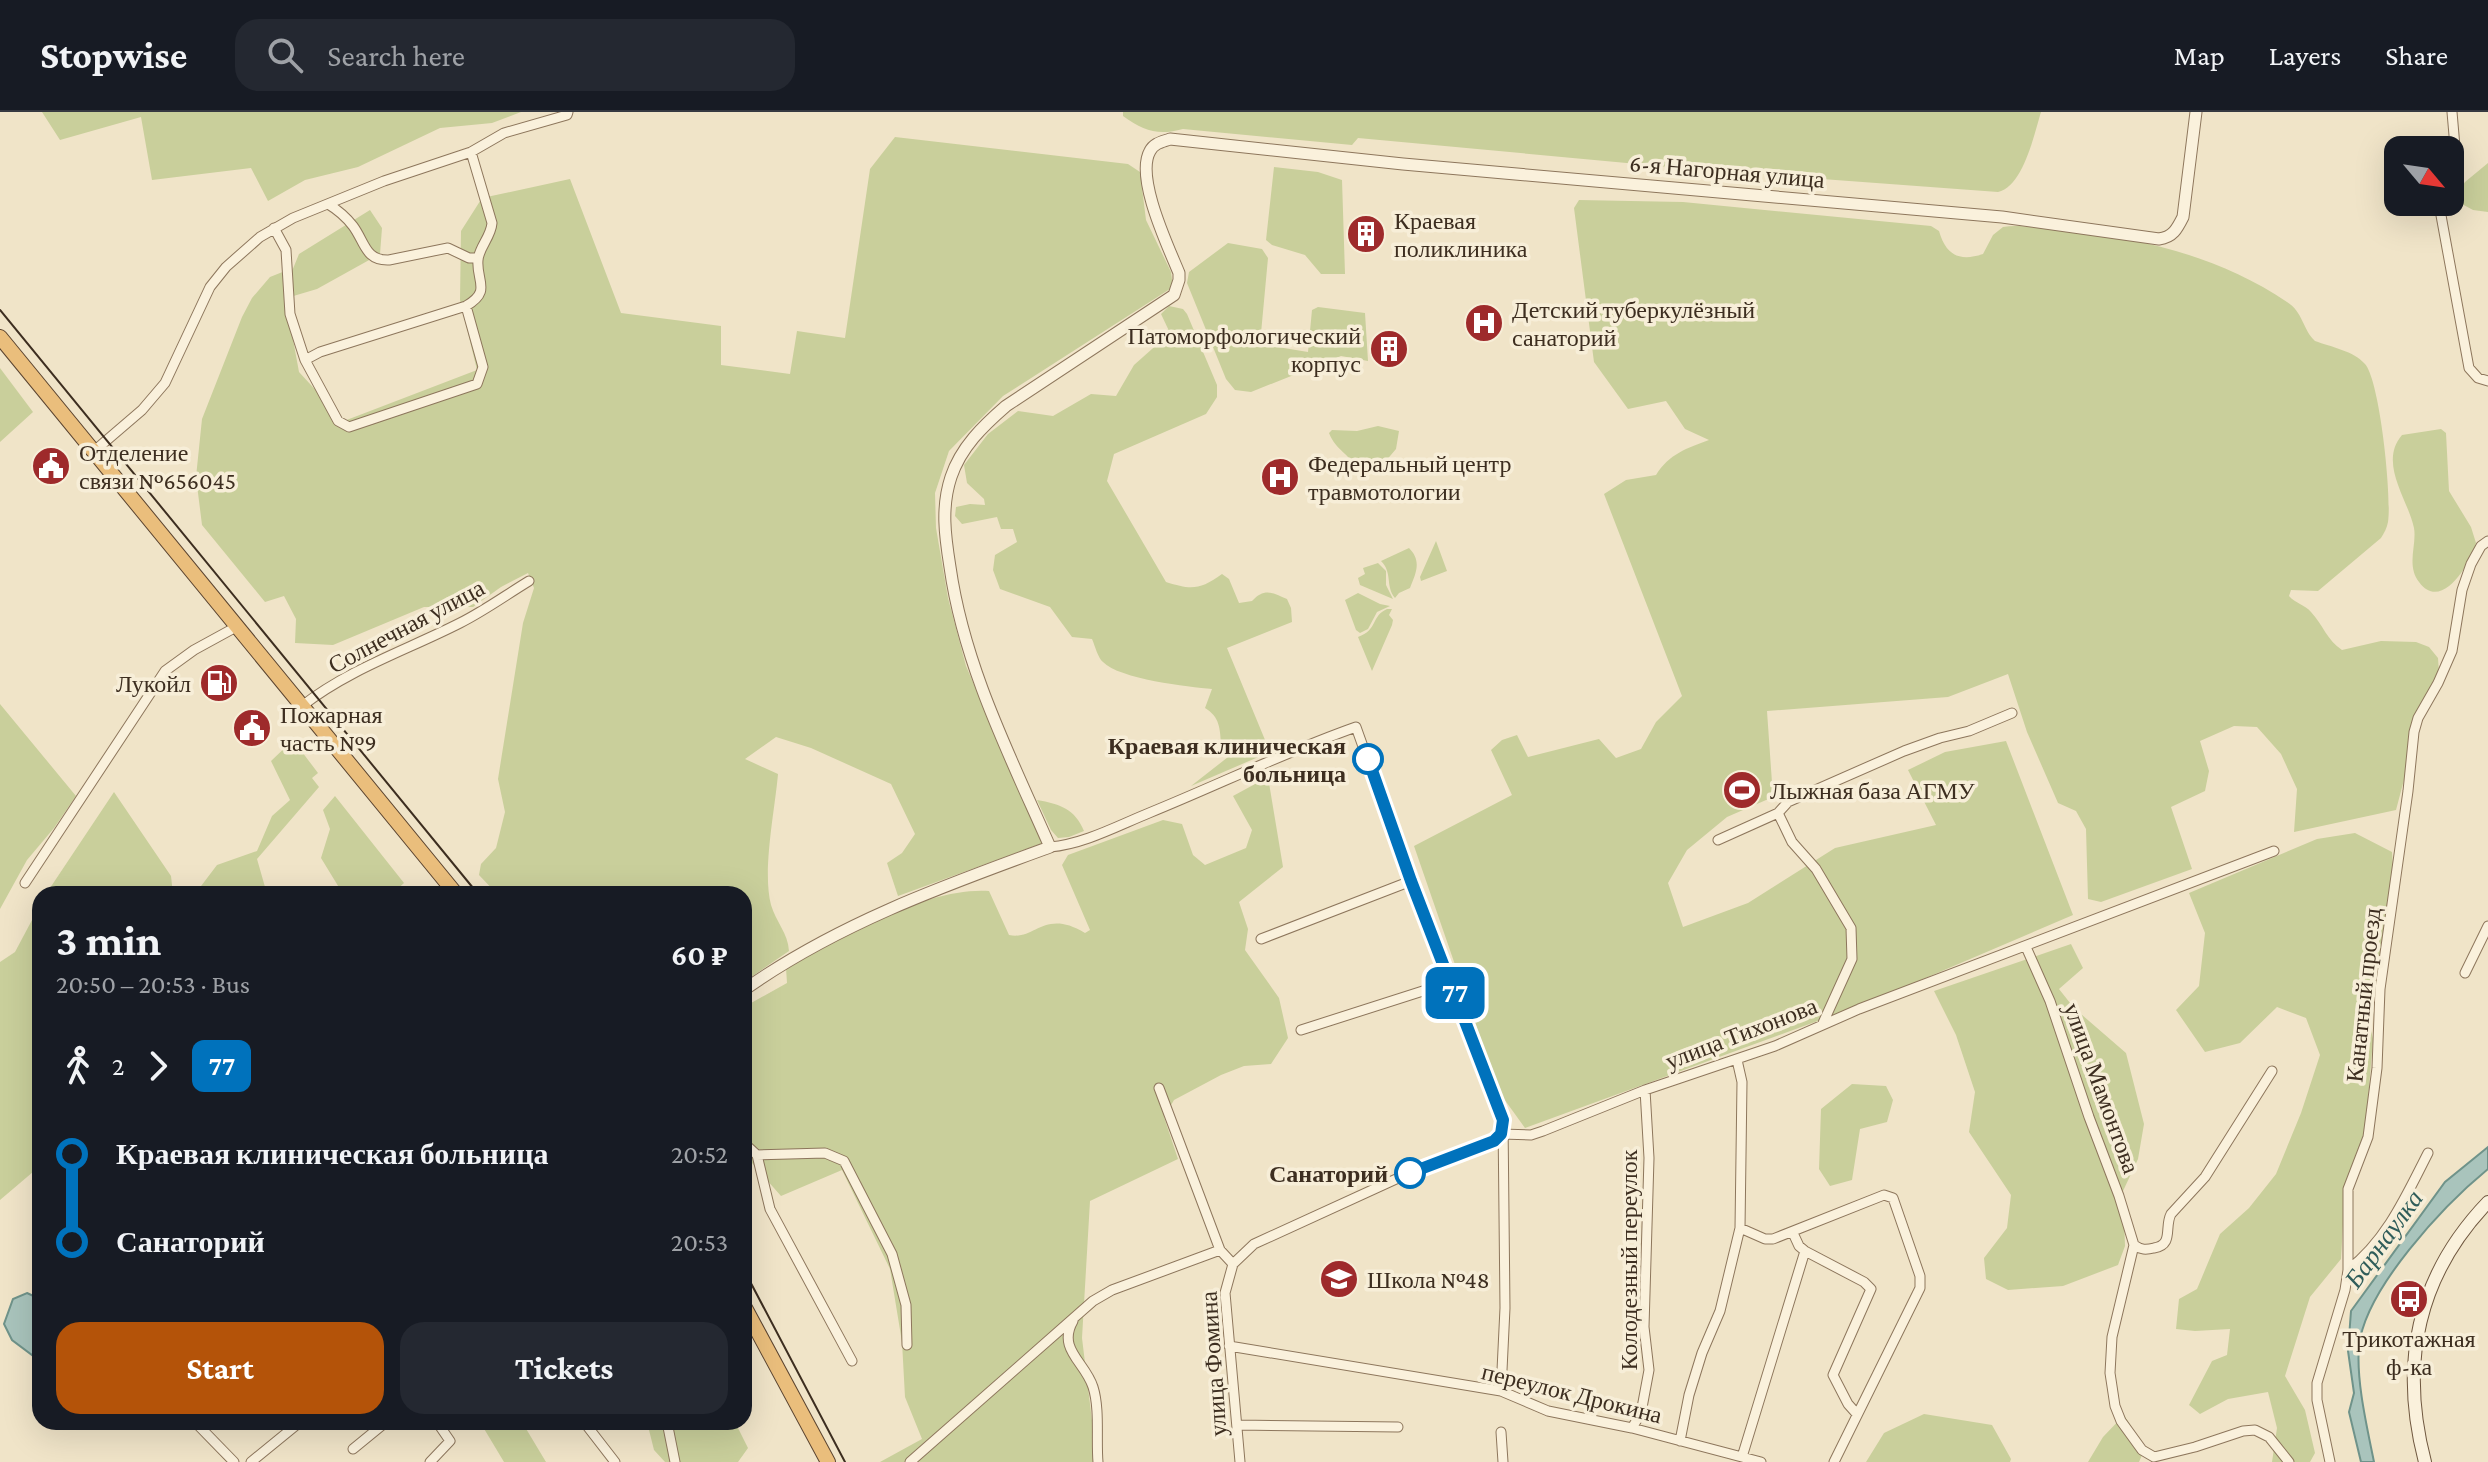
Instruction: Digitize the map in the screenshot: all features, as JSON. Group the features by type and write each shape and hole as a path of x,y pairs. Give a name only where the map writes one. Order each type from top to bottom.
{"highway":[{"path":"0,337 449,886"},
{"path":"752,1321 828,1462"}],"main road":[{"path":"2425,1462 2415,1415 2414,1385 2421,1313 2428,1292 2453,1245 2488,1202"}],"street":[{"path":"93,452 142,410 165,383 203,301 219,276 260,237 274,228 384,181 471,152 504,133 567,115 568,112"},
{"name":"6-я Нагорная улица","path":"1050,847 1001,735 961,628 945,537 946,495 961,453 982,427 1006,406 1174,295 1179,273 1157,218 1145,168 1151,148 1170,139 1403,164 2002,217 2159,239 2168,238 2175,232 2183,217 2196,112"},
{"path":"2452,112 2454,136"},
{"path":"305,360 320,352 466,306 475,300 482,284 478,258 491,232 492,223 471,152"},
{"path":"328,204 355,228 366,252 379,259 389,260 448,248 478,258"},
{"path":"2441,216 2469,368 2478,378 2488,381"},
{"path":"274,228 286,250 290,314 305,360 338,421 349,427 477,384 483,367 466,306"},
{"name":"Канатный проезд","path":"2330,1462 2317,1400 2317,1383 2348,1270 2348,1189 2364,1148 2369,1124 2377,1068 2380,989 2414,732 2452,651 2462,590 2471,564 2481,546 2488,541"},
{"name":"Солнечная улица","path":"302,706 370,665 462,623 529,581"},
{"path":"25,883 165,671 194,650 236,627"},
{"path":"1718,840 1778,813 1788,802 1904,751 1969,731 2012,713"},
{"path":"752,985 805,949 875,914 1050,847 1110,829 1356,727 1411,881 1503,1120 1505,1308 1501,1391"},
{"path":"1778,813 1792,842 1816,869 1851,928 1852,959 1823,1023"},
{"name":"улица Тихонова","path":"1233,1264 1254,1244 1418,1169 1494,1141 1501,1134 1531,1135 1645,1090 1737,1060 1823,1023 2274,851"},
{"path":"1261,939 1411,881"},
{"path":"2465,973 2488,926"},
{"name":"улица Мамонтова","path":"2026,947 2050,1001 2134,1245"},
{"path":"1301,1030 1451,982"},
{"path":"1680,1441 1692,1384 1720,1311 1740,1228 1742,1082 1737,1060"},
{"path":"2272,1071 2205,1177 2171,1214 2167,1242 2163,1246 2142,1250 2134,1245 2112,1337 2110,1373 2115,1406 2130,1436 2142,1450 2154,1457 2255,1430 2269,1437 2289,1462"},
{"path":"1159,1088 1220,1250 1233,1264"},
{"name":"Колодезный переулок","path":"1632,1428 1641,1413 1649,1370 1644,1327 1649,1189 1645,1090"},
{"path":"752,1150 757,1155 770,1209 852,1361"},
{"path":"757,1155 825,1153 844,1161 892,1254 906,1305 907,1345"},
{"path":"2348,1270 2363,1258 2394,1221 2428,1153"},
{"path":"1740,1228 1765,1239 1793,1233 1884,1195 1893,1198 1920,1276 1920,1288 1834,1462"},
{"path":"1793,1233 1805,1251 1864,1282 1871,1289 1833,1375 1856,1413"},
{"path":"910,1462 1093,1301 1112,1290 1220,1250"},
{"path":"1742,1457 1805,1251"},
{"name":"улица Фомина","path":"1233,1264 1225,1293 1240,1462"},
{"path":"1075,1318 1069,1327 1068,1346 1094,1391 1098,1462"},
{"name":"переулок Дрокина","path":"1229,1346 1501,1391 1548,1411 1632,1428 1761,1462"},
{"path":"1238,1425 1398,1427"},
{"path":"203,1430 234,1462"},
{"path":"251,1462 290,1430"},
{"path":"353,1449 376,1430"},
{"path":"430,1462 450,1441 442,1430"},
{"path":"590,1430 615,1462"},
{"path":"669,1430 675,1462"},
{"path":"1501,1432 1503,1462"}],"green space":[{"path":"42,112 521,112 492,123 440,128 358,167 305,180 268,201 251,168 152,180 141,117 60,140"},
{"path":"1123,112 2041,112 2021,171 2007,188 1998,192 1713,171 1358,138 1352,145 1183,129 1159,132 1138,125 1123,116"},
{"path":"895,137 1128,164 1140,172 1146,220 1171,272 1173,287 1003,396 949,451 935,493 936,528 948,598 966,666 1043,843 898,896 887,863 902,853 915,834 891,784 811,748 776,737 745,759 778,774 768,875 771,905 789,951 752,976 752,886 489,886 479,875 481,864 496,848 505,812 498,779 523,623 534,588 528,573 473,607 424,607 333,645 295,643 296,619 284,596 265,602 202,525 196,477 202,419 252,298 270,277 285,271 283,285 299,372 344,421 477,370 460,300 461,231 482,198 570,179 621,313 721,326 721,365 790,374 797,331 845,338 870,169"},
{"path":"2488,163 2488,212 2464,205 2465,182"},
{"path":"1274,167 1318,172 1342,180 1345,274 1321,274 1305,255 1272,245 1266,240"},
{"path":"1579,200 1683,202 1931,226 1939,231 1945,246 1960,257 1983,254 1993,235 2003,227 2023,226 2088,233 2148,244 2206,261 2234,272 2287,302 2315,341 2342,350 2365,364 2375,392 2384,440 2389,509 2388,524 2381,538 2318,591 2291,590 2289,596 2311,612 2342,650 2381,641 2416,642 2429,647 2438,658 2439,673 2420,719 2396,810 2294,832 2297,789 2281,754 2257,727 2234,726 2200,741 2209,771 2205,791 2171,807 2192,869 2101,902 2088,899 2086,829 2076,811 2058,803 2027,732 2008,674 1948,697 1767,711 1773,797 1727,817 1687,850 1668,883 1683,927 1748,903 1835,848 1936,825 1908,770 1945,752 2006,741 2073,915 1867,1003 1525,1128 1499,1092 1414,846 1512,795 1491,750 1502,740 1517,735 1528,757 1599,739 1616,758 1641,749 1656,722 1682,696 1604,494 1626,480 1656,475 1673,457 1709,440 1685,429 1666,401 1628,409 1594,362 1574,208"},
{"path":"370,210 382,228 380,254 317,289 290,297 290,276 299,254"},
{"path":"1228,243 1262,249 1268,258 1260,344 1308,352 1312,310 1318,307 1365,313 1368,361 1341,356 1251,392 1235,390 1226,379 1187,283 1189,272"},
{"path":"1169,306 1183,309 1187,314 1217,385 1217,397 1206,414 1114,454 1107,481 1166,582 1195,587 1222,574 1229,579 1239,603 1252,601 1264,593 1287,599 1292,622 1227,648 1270,752 1191,786 1237,750 1221,745 1216,719 1205,708 1212,689 1155,681 1111,668 1101,660 1092,639 1072,637 1050,607 1000,589 993,570 995,555 1017,542 1013,529 1001,529 997,517 962,524 955,516 956,507 985,505 984,499 967,483 964,465 988,434 1018,411 1053,416 1091,394 1116,396 1134,365 1170,333 1161,314"},
{"path":"0,368 33,412 0,442"},
{"path":"1378,426 1399,431 1396,449 1379,469 1356,470 1329,433 1332,430 1357,431"},
{"path":"2441,429 2446,433 2449,491 2471,527 2476,543 2462,572 2446,588 2437,592 2428,590 2419,582 2413,569 2414,528 2397,481 2393,457 2402,435"},
{"path":"1436,541 1447,571 1421,581 1420,577"},
{"path":"1409,548 1417,562 1416,572 1410,588 1395,598 1387,570 1381,561"},
{"path":"1378,563 1386,571 1386,585 1393,599 1360,585 1358,578 1365,574 1363,568"},
{"path":"1358,593 1390,606 1377,612 1368,629 1360,633 1356,630 1345,600"},
{"path":"1387,609 1392,609 1389,615 1392,625 1372,671 1358,637 1369,631"},
{"path":"0,704 76,796 27,860 0,909"},
{"path":"293,740 318,773 312,778 319,787 257,859 265,886 201,886 217,865 257,851 272,816 290,800 271,761"},
{"path":"1268,777 1283,867 1239,902 1248,929 1245,950 1279,998 1288,1038 1271,1064 1244,1066 1174,1100 1164,1117 1178,1159 1090,1201 1082,1338 1097,1462 880,1462 922,1439 905,1397 902,1342 890,1269 842,1170 781,1196 752,1163 752,1003 787,983 786,968 858,929 938,897 989,891 1009,935 1026,934 1050,924 1071,926 1085,933 1090,930 1062,865 1068,855 1163,820 1182,824 1193,855 1205,865 1246,848 1252,830 1233,796"},
{"path":"114,792 171,876 172,886 51,886"},
{"path":"335,796 404,883 401,886 338,886 321,858 330,829 323,810"},
{"path":"1037,800 1066,809 1076,817 1084,831 1058,838"},
{"path":"2355,833 2392,852 2393,867 2376,986 2367,1014 2373,1039 2365,1137 2345,1190 2341,1259 2310,1297 2285,1376 2305,1410 2315,1453 2310,1462 2272,1462 2277,1428 2268,1392 2228,1399 2200,1414 2189,1405 2212,1361 2227,1355 2230,1329 2176,1329 2179,1299 2197,1289 2220,1234 2249,1208 2276,1174 2320,1055 2306,1018 2277,1007 2240,1043 2205,1052 2176,1010 2199,986 2205,933 2189,893 2317,839"},
{"path":"32,920 32,1173 0,1200 0,962 15,952"},
{"path":"2071,944 2083,968 2059,989 2074,1008 2126,1053 2144,1124 2138,1159 2123,1191 2125,1246 2118,1265 2063,1286 2008,1290 1986,1279 1984,1258 2007,1228 2011,1195 1969,1132 1975,1092 1956,1035 1934,991"},
{"path":"1852,1084 1886,1086 1893,1100 1887,1122 1860,1129 1852,1180 1830,1186 1819,1169 1821,1109"},
{"path":"1924,1414 1992,1425 2010,1462 1866,1462 1884,1433"},
{"path":"2124,1415 2145,1448 2139,1462 2088,1462 2103,1437"},
{"path":"485,1430 527,1430 546,1462 504,1462"},
{"path":"649,1430 739,1430 748,1448 738,1462 665,1462 654,1450"}],"water":[{"path":"2488,1147 2488,1169 2450,1204 2409,1250 2391,1274 2364,1324 2359,1346 2359,1374 2374,1462 2361,1462 2349,1412 2354,1393 2348,1351 2351,1311 2445,1182"},
{"path":"27,1293 32,1295 32,1355 12,1340 4,1324 13,1299"}],"tram line":[{"path":"0,310 471,886"},
{"path":"752,1285 845,1462"}],"bus line":[{"name":"77","path":"1368,759 1411,881 1503,1120 1501,1134 1494,1141 1410,1173"}],"place":[{"name":"Краевая поликлиника","path":"1366,234"},
{"name":"Детский туберкулёзный санаторий","path":"1484,323"},
{"name":"Патоморфологический корпус","path":"1389,349"},
{"name":"Отделение связи №656045","path":"51,466"},
{"name":"Федеральный центр травмотологии","path":"1280,477"},
{"name":"Лукойл","path":"219,683"},
{"name":"Пожарная часть №9","path":"252,728"},
{"name":"Краевая клиническая больница","path":"1368,759"},
{"name":"Лыжная база АГМУ","path":"1742,790"},
{"name":"Санаторий","path":"1410,1173"},
{"name":"Школа №48","path":"1339,1279"},
{"name":"Трикотажная ф-ка","path":"2409,1299"}],"water label":[{"name":"Барнаулка","path":"2384,1239"}]}
